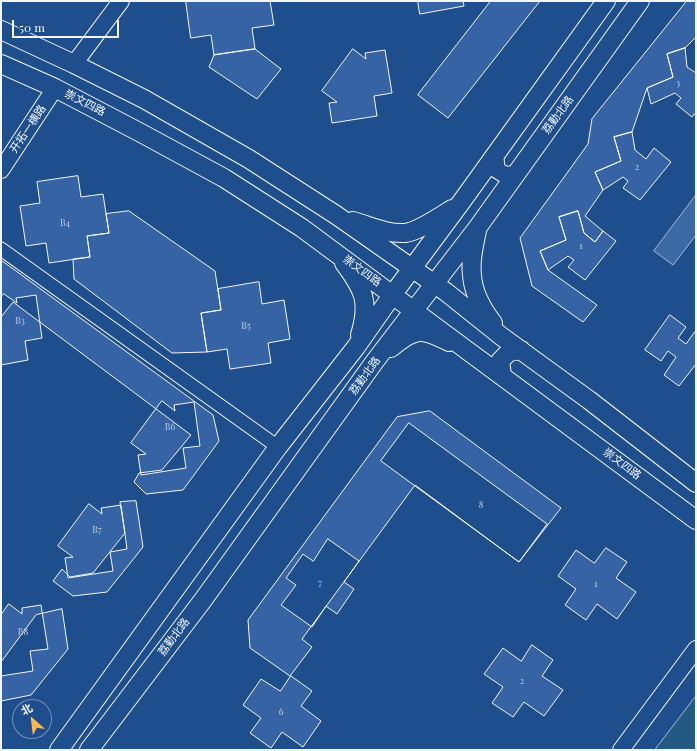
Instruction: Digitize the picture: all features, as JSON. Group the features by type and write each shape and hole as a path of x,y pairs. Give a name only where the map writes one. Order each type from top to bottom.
{"main road":[{"path":"59,750 278,447 356,347 606,1"},
{"name":"荔勤北路","path":"90,750 202,600 375,361 478,226 640,1"},
{"path":"1,30 144,99 242,155 318,203 435,284 501,336 588,400 696,483"},
{"name":"崇文四路","path":"1,64 55,88 224,178 302,228 483,360 696,520"},
{"path":"336,215 388,232 406,233 427,224 462,201"},
{"path":"302,228 317,224 322,214 318,203"},
{"path":"478,226 473,252 472,275 478,299 501,336"},
{"path":"337,253 355,279 363,295 365,314 356,347"},
{"path":"375,361 397,342 419,332 438,336 483,360"},
{"path":"502,375 500,361 509,352 521,350"}],"street":[{"path":"74,64 121,1"},
{"name":"开拓一横路","path":"1,170 55,88"},
{"path":"495,156 497,170 506,175 516,174"},
{"path":"1,249 278,447"},
{"path":"621,750 696,648"}],"shaded area":[{"path":"696,195 696,235 673,265 654,251"},
{"path":"696,696 696,750 655,750"}],"building":[{"path":"186,1 270,1 274,25 252,28 255,49 214,55 211,35 191,38"},
{"path":"418,1 463,1 464,6 420,14"},
{"path":"491,1 540,1 448,118 418,95"},
{"path":"687,1 696,1 696,37 685,48 667,54 673,77 647,88 632,132 614,137 621,161 595,172 603,190 585,216 603,231 595,242 584,233 578,211 559,217 566,240 540,251 548,270 597,305 583,322 532,286 520,238 588,144 592,119"},
{"path":"685,48 687,67 696,73 696,112 692,117 676,104 681,98 675,93 651,104 647,88 673,77 667,54"},
{"path":"255,49 281,69 257,99 209,67 214,55"},
{"path":"353,49 366,59 365,53 385,50 392,93 374,96 377,116 332,123 329,103 337,102 322,91"},
{"path":"632,132 635,150 646,159 654,148 671,162 640,200 623,188 628,181 623,177 603,190 595,172 621,161 614,137"},
{"path":"78,176 81,197 103,194 109,233 87,236 90,257 49,263 46,243 26,246 20,206 40,203 37,182"},
{"path":"129,211 215,271 221,310 201,313 207,352 172,353 74,279 73,259 90,257 87,236 109,233 106,214"},
{"path":"578,211 584,233 595,242 603,231 616,241 585,280 568,267 574,260 568,256 548,270 540,251 566,240 559,217"},
{"path":"1,260 213,415 219,441 183,490 146,494 134,482 139,473 162,470 191,435 13,302 1,317"},
{"path":"259,282 262,304 284,300 290,339 268,343 271,363 230,369 227,349 207,352 201,313 221,310 218,289"},
{"path":"4,294 17,303 16,298 36,295 42,338 25,341 28,360 1,365 1,297"},
{"path":"670,315 686,327 678,338 686,344 696,330 696,364 679,386 664,375 676,357 668,351 661,361 645,350"},
{"path":"162,401 175,411 174,405 194,402 200,446 183,448 186,468 141,475 138,455 146,454 131,443"},
{"path":"430,411 561,508 519,562 415,485 302,639 312,647 290,676 250,648 248,620 397,417"},
{"path":"409,423 547,524 519,562 381,461"},
{"path":"136,501 143,547 107,592 73,596 53,581 62,569 70,577 93,573 125,533 120,502"},
{"path":"89,504 102,514 101,508 121,505 127,549 110,552 113,571 68,578 65,558 73,557 58,546"},
{"path":"328,539 359,561 344,582 354,589 337,614 326,606 312,627 281,605 296,585 286,578 303,554 313,561"},
{"path":"606,548 627,562 616,578 636,592 617,619 597,604 586,620 565,605 576,589 558,576 576,550 594,563"},
{"path":"9,604 22,614 22,608 41,605 48,649 30,651 33,671 1,676 1,615"},
{"path":"62,609 68,649 31,695 1,701 1,662 36,615"},
{"path":"532,645 553,660 542,676 563,690 544,716 524,702 513,717 492,703 503,687 484,674 503,648 521,661"},
{"path":"291,676 312,691 301,706 321,721 303,747 282,732 271,748 250,733 261,718 243,705 261,679 280,691"}]}
